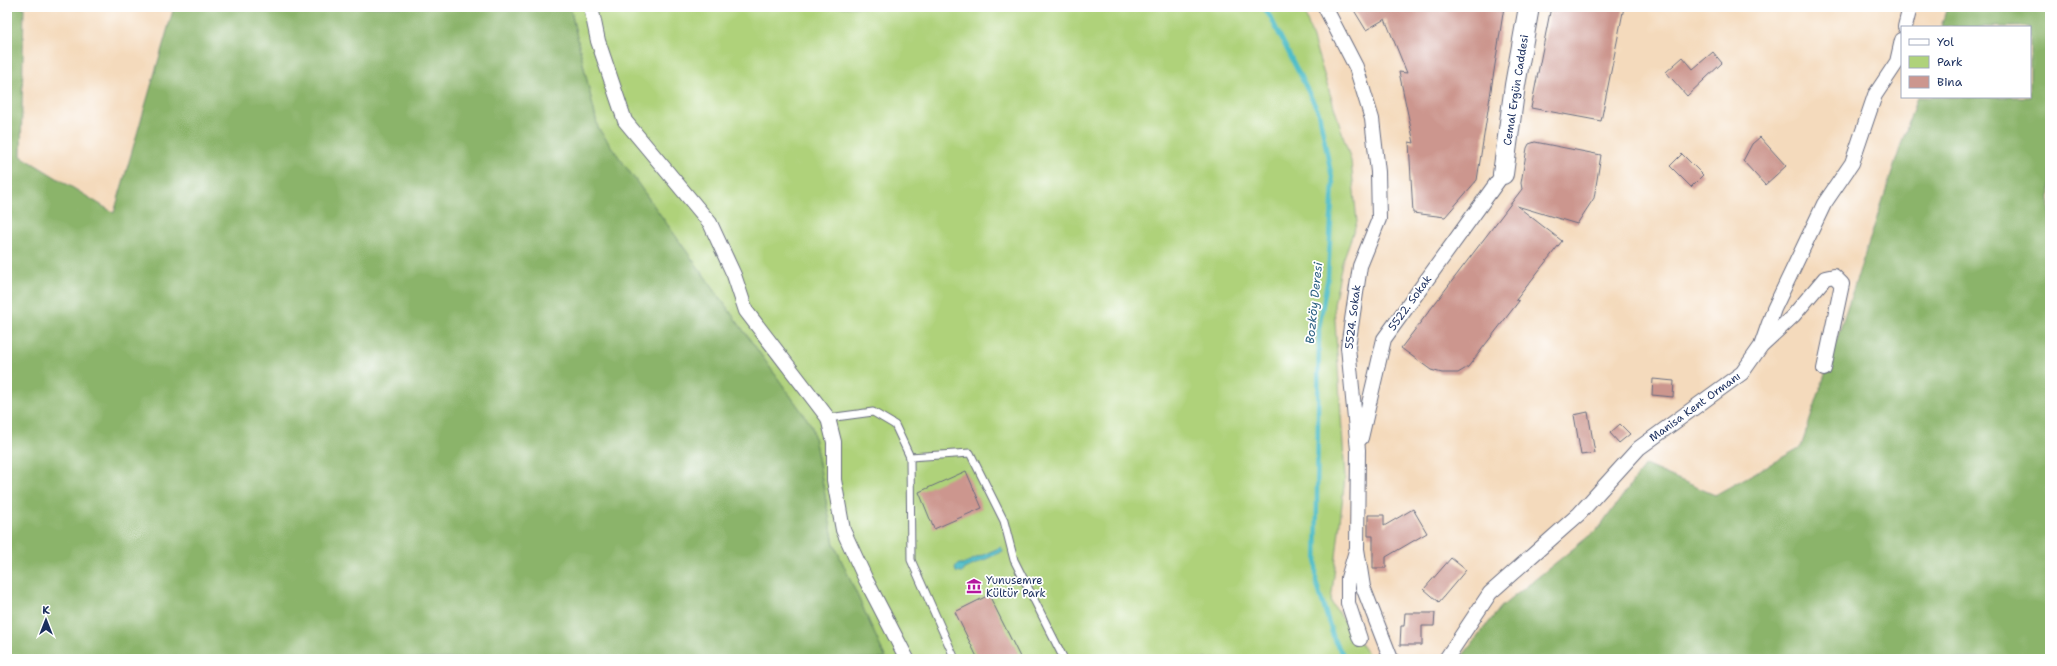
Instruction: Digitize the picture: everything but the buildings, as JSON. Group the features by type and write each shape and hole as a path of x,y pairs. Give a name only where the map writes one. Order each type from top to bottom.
{"street":[{"path":"591,7 598,41 625,121 710,223 734,275 746,310 828,418 834,442 834,480 843,530 866,580 907,659"},
{"name":"5524. Sokak","path":"1325,7 1356,67 1372,119 1378,172 1379,218 1360,266 1348,347 1358,450 1357,549 1363,588 1392,659"},
{"name":"Cemal Ergün Caddesi","path":"1503,174 1515,85 1529,7"},
{"path":"1905,26 1910,7"},
{"name":"Manisa Kent Ormanı","path":"1446,659 1490,594 1579,514 1639,448 1742,373 1761,346 1774,309 1824,204 1852,163 1876,95 1897,62 1901,44"},
{"name":"5522. Sokak","path":"1358,450 1384,338 1503,174"},
{"path":"1761,346 1793,316 1825,278 1834,276 1842,284 1824,370"},
{"path":"1357,549 1348,578 1348,603 1360,639"}],"lane":[{"path":"828,418 872,412 895,425 910,457 910,560 955,659"},
{"path":"910,457 970,453 1004,521 1014,560 1064,659"}],"green space":[{"path":"7,7 24,7 21,156 114,213 174,7 570,7 598,128 812,426 834,544 886,659 7,659"},
{"path":"570,7 1303,7 1351,161 1357,222 1342,263 1334,305 1345,477 1331,602 1371,659 886,659 834,544 812,426 598,128"},
{"path":"1947,7 2050,7 2050,659 1460,659 1501,607 1600,527 1645,465 1715,495 1801,447 1917,98 2031,98 2031,26 1941,26"}],"water":[{"path":"1001,547 1003,551 965,569 962,573 956,572 955,567 959,564 963,564"}],"waterway":[{"name":"Bozköy Deresi","path":"1263,7 1271,18 1319,113 1333,183 1328,276 1319,328 1316,582 1335,642 1346,659"}],"place":[{"name":"Yunusemre Kültür Park","path":"974,586"}]}
